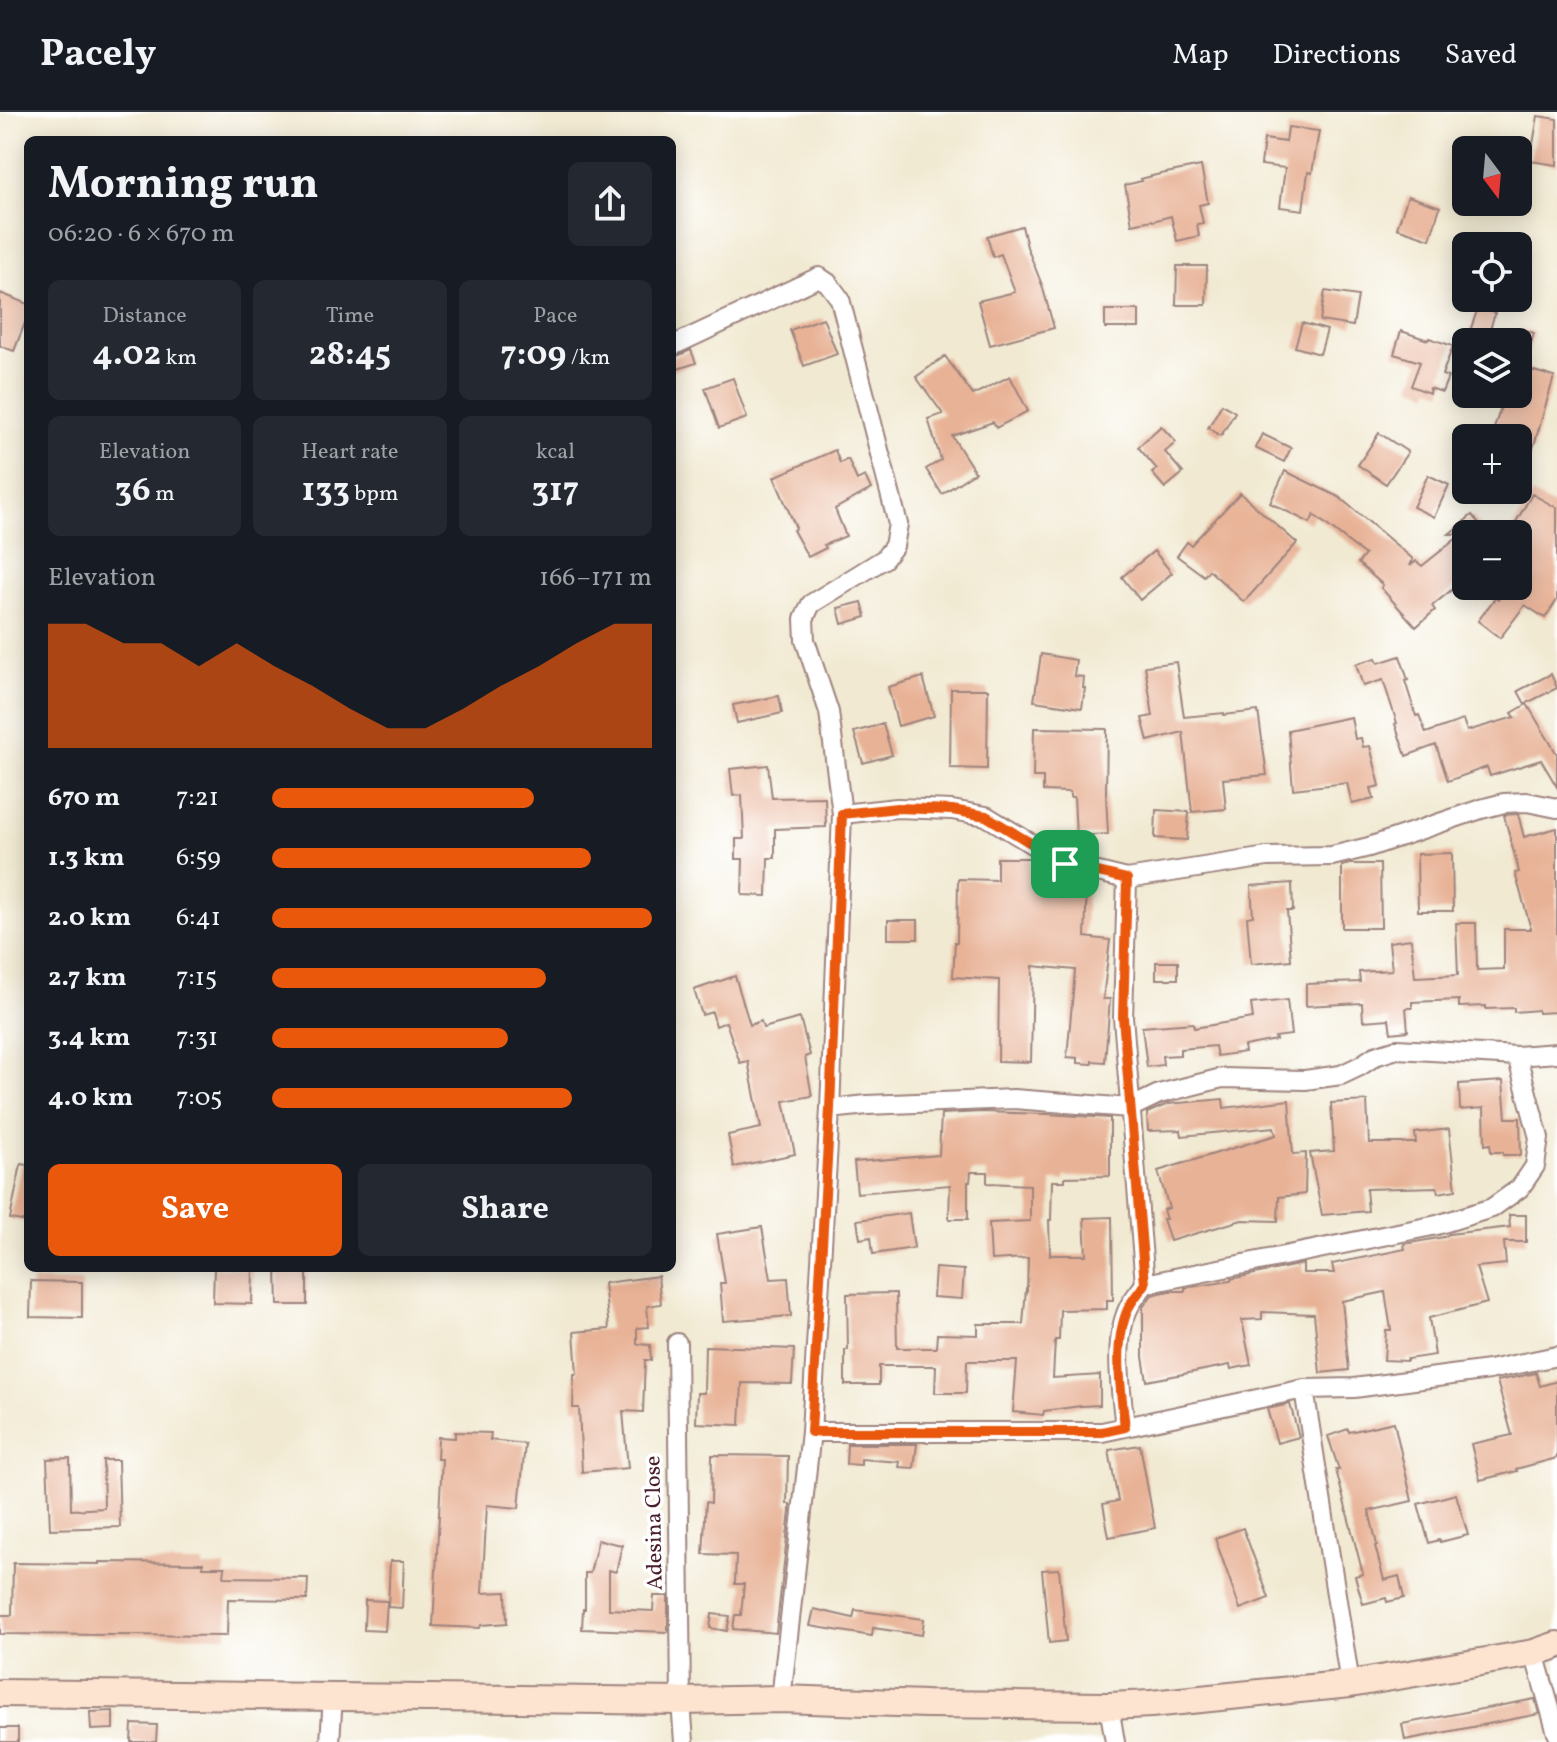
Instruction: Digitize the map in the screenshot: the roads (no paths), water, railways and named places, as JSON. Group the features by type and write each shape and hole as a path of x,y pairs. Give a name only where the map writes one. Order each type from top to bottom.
{"main road":[{"path":"0,1693 681,1701 781,1699 1109,1706 1350,1684 1545,1649"}],"street":[{"path":"676,344 819,277 828,283 840,299 898,524 894,546 884,559 811,604 804,619 805,640 829,712 842,814 830,1109 811,1432 781,1699"},
{"path":"842,814 897,808 952,810 986,816 1065,864 1127,879 1267,857 1332,856 1504,803 1527,802 1557,808"},
{"path":"1125,1427 1119,1375 1122,1330 1129,1306 1145,1284 1123,1017 1127,879"},
{"path":"830,1109 1014,1099 1130,1108 1159,1094 1222,1078 1305,1080 1341,1075 1375,1056 1397,1049 1517,1056 1557,1053"},
{"path":"1145,1284 1437,1225 1492,1208 1520,1188 1535,1166 1539,1138 1517,1056"},
{"name":"Adesina Close","path":"677,1343 684,1742"},
{"path":"811,1432 1102,1432 1304,1389 1354,1388 1489,1370 1557,1356"},
{"path":"1304,1389 1350,1684"},
{"path":"1545,1649 1557,1733"},
{"path":"330,1742 333,1697"},
{"path":"1109,1706 1115,1742"}]}
